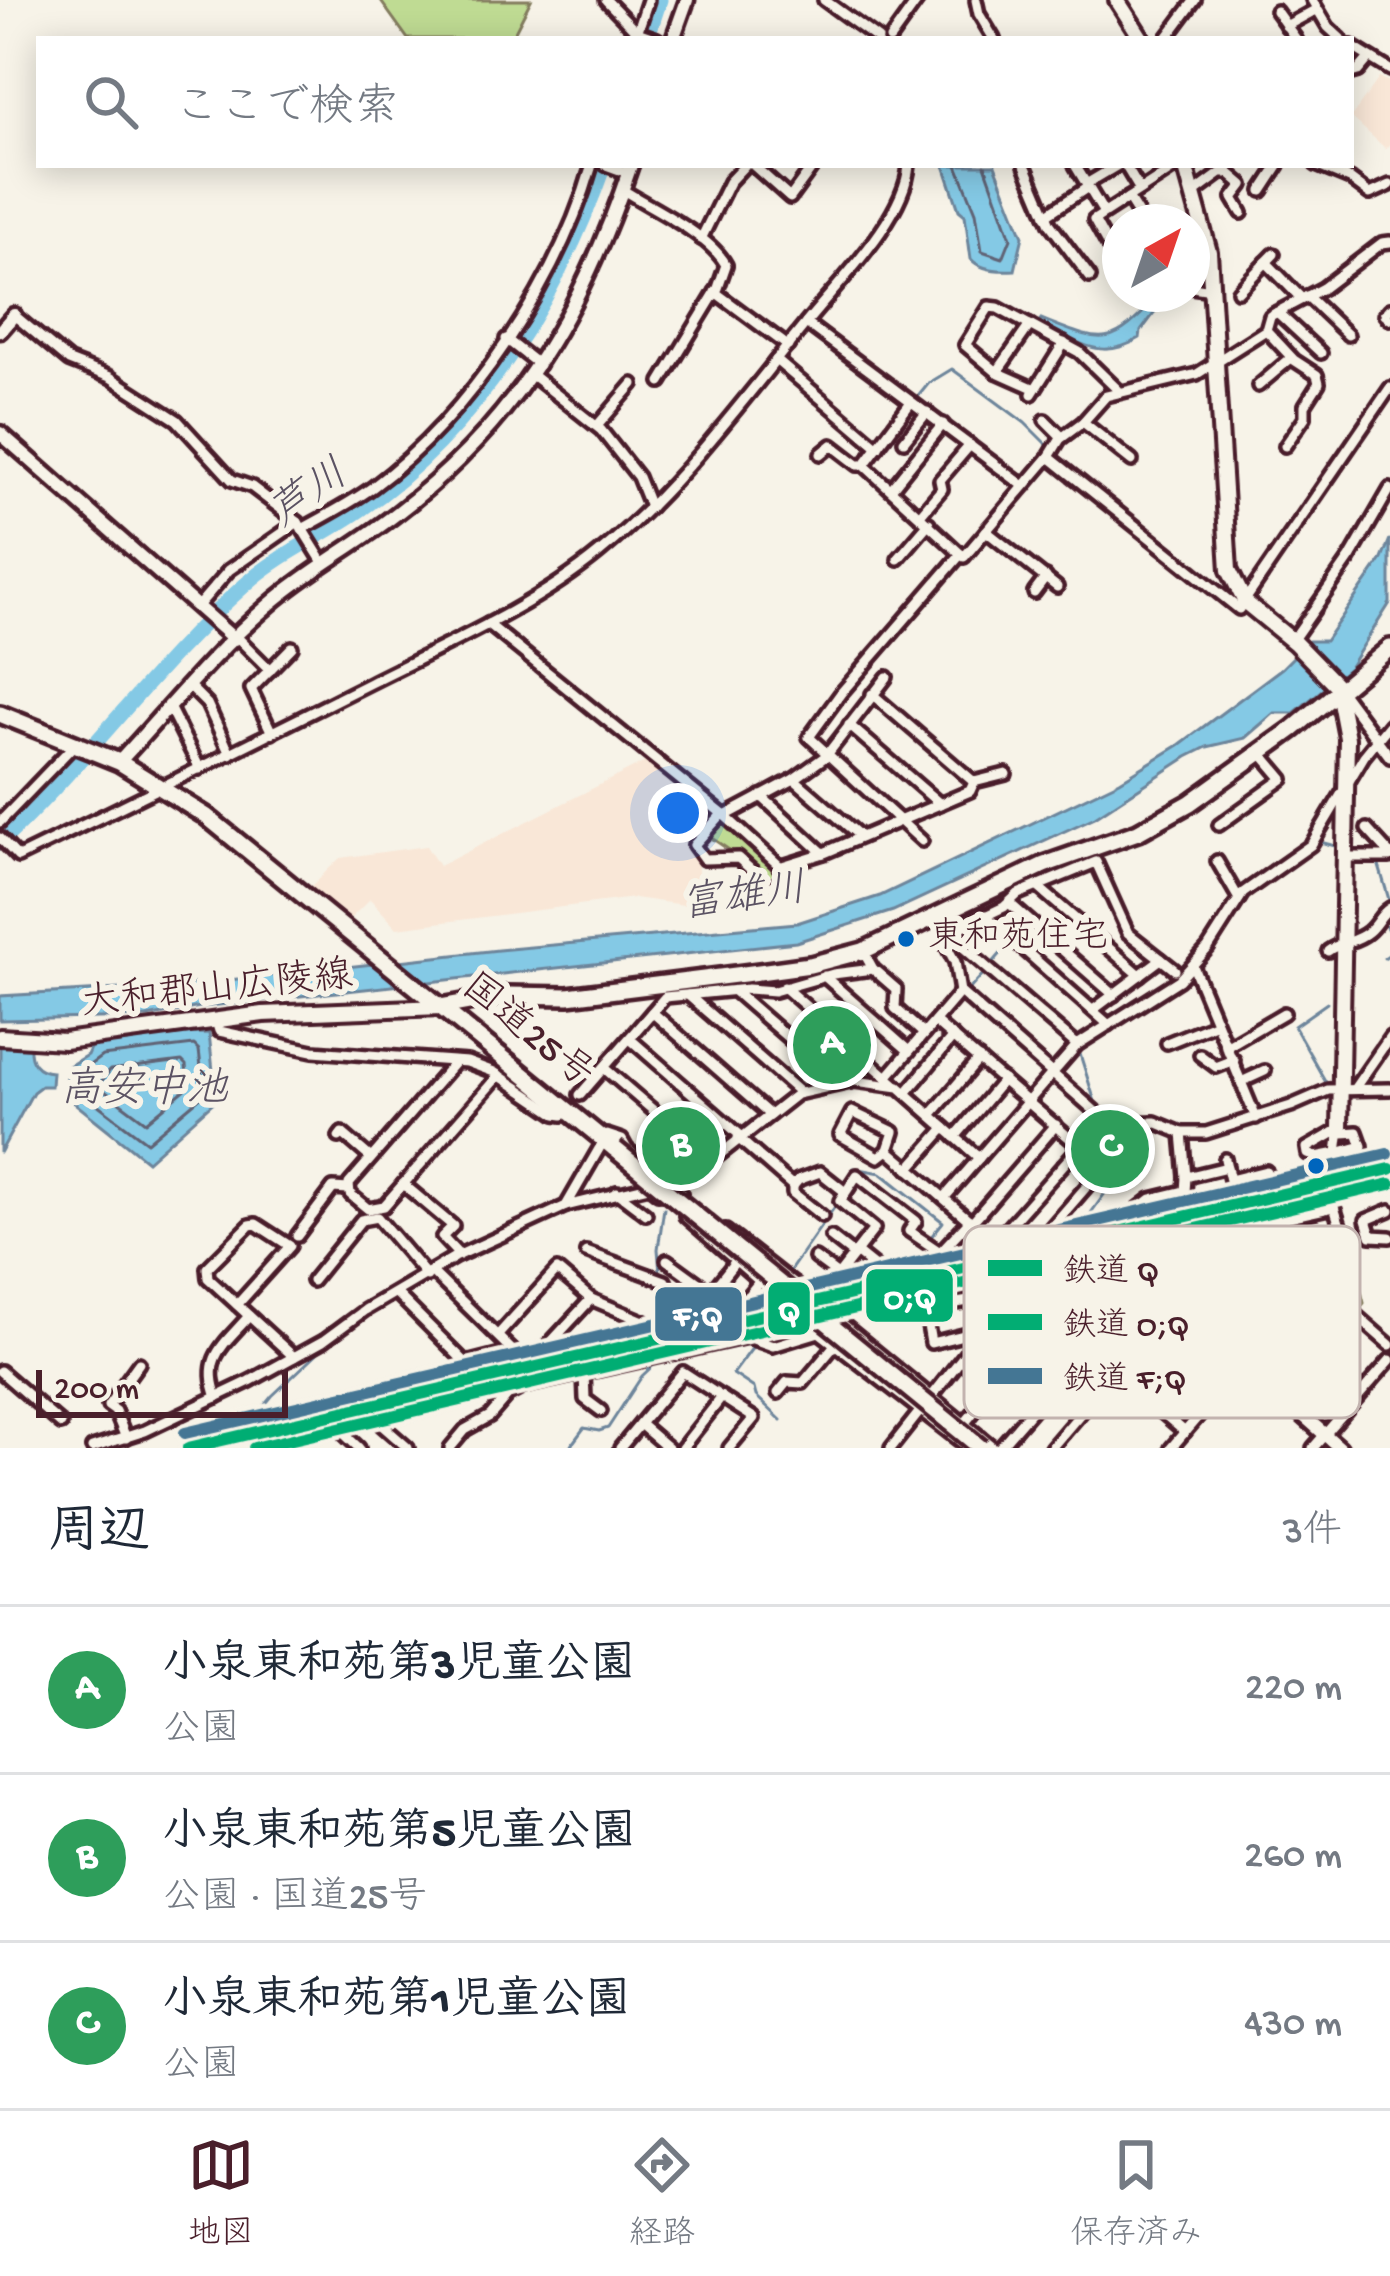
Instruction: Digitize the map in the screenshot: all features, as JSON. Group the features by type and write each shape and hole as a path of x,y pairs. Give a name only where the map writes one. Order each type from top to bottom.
{"main road":[{"path":"1117,0 1142,36"},
{"path":"1183,168 1209,252 1225,554 1245,602 1339,689 1347,738 1342,941 1346,1131"},
{"path":"441,1007 507,994 568,996 744,974 810,965 862,950 1043,865 1138,832 1190,803 1261,753 1390,648"},
{"name":"国道25号","path":"0,714 119,762 241,843 981,1448"},
{"name":"大和郡山広陵線","path":"0,1037 64,1041 262,1014 441,1007"}],"street":[{"path":"606,0 636,36"},
{"path":"636,36 648,0"},
{"path":"675,36 687,0"},
{"path":"824,0 874,36"},
{"path":"893,36 914,5 899,0"},
{"path":"976,0 992,36"},
{"path":"1168,36 1196,0"},
{"path":"1286,26 1314,4 1339,36"},
{"path":"1276,10 1294,36"},
{"path":"1354,48 1390,70"},
{"path":"1354,73 1369,58"},
{"path":"201,610 229,570 362,495 416,448 506,339 549,270 591,168"},
{"path":"701,239 729,182 745,168"},
{"path":"753,168 790,198 812,168"},
{"path":"0,838 18,857 488,624 569,577 650,507 871,248 909,168"},
{"path":"1026,168 1046,215 1090,277"},
{"path":"1077,168 1102,210"},
{"path":"1046,215 1116,168"},
{"path":"1123,168 1140,190"},
{"path":"1118,204 1177,168"},
{"path":"1262,191 1278,168"},
{"path":"1323,168 1370,194 1390,185"},
{"path":"119,762 283,592 394,517 493,425 535,370 590,277 630,169"},
{"path":"1194,194 1221,173 1229,173 1243,185 1233,198 1242,213"},
{"path":"623,190 701,239 718,252 726,266 662,382"},
{"path":"1128,198 1132,204"},
{"path":"821,454 832,445 858,465 865,465 964,557 1062,437 1106,396 1198,374 1266,331 1268,319 1276,312 1390,242"},
{"path":"1238,290 1270,258 1348,334"},
{"path":"715,292 788,346"},
{"path":"1064,343 1033,391 997,372 964,346 984,310 998,308 1064,343 1079,352 1118,390"},
{"path":"1390,309 1385,315 1390,319"},
{"path":"1276,312 1321,353"},
{"path":"0,331 14,315 69,361 110,377 177,420 232,480 252,487 301,527 323,564"},
{"path":"806,322 1024,486"},
{"path":"997,372 1030,325"},
{"path":"1266,331 1291,358 1317,375 1319,383 1286,446"},
{"path":"506,339 597,426 638,477 650,507"},
{"path":"1258,386 1291,358"},
{"path":"776,360 878,448"},
{"path":"597,426 632,384"},
{"path":"1049,457 1239,609 1390,388"},
{"path":"865,465 911,402"},
{"path":"904,441 927,412"},
{"path":"1045,420 1062,437"},
{"path":"1083,422 1132,461"},
{"path":"891,489 943,424"},
{"path":"0,434 270,670"},
{"path":"898,559 942,489 940,480 970,445"},
{"path":"1293,642 1390,489"},
{"path":"986,531 1057,586"},
{"path":"922,841 809,737 961,554"},
{"path":"1034,593 1046,577"},
{"path":"488,624 720,813 794,879 760,889 758,877 738,859 704,859 694,845 720,813 794,779 826,756 887,677"},
{"path":"272,733 251,688 292,647"},
{"path":"189,686 207,704 230,754"},
{"path":"1339,689 1390,757"},
{"path":"872,694 974,782"},
{"path":"170,707 200,769"},
{"path":"849,724 940,804"},
{"path":"945,1197 1077,1045 1166,990 1193,966 1228,921 1237,896 1311,844 1390,724"},
{"path":"0,822 78,743"},
{"path":"1219,825 1283,779 1261,753"},
{"path":"974,782 1006,775"},
{"path":"794,779 861,837"},
{"path":"779,867 824,854 970,791 974,782"},
{"path":"761,796 824,854"},
{"path":"1366,829 1383,856"},
{"path":"1345,856 1383,856"},
{"path":"1217,861 1237,896"},
{"path":"1175,970 1128,933 1096,862 1018,894 948,934 945,943 963,995 1104,1119 1155,1122 1183,1132 1207,1133 1322,1092 1390,1089"},
{"path":"1037,886 1140,975"},
{"path":"1009,903 1114,994"},
{"path":"1328,951 1366,934 1383,910 1390,908"},
{"path":"937,915 948,934 1077,1045"},
{"path":"986,915 1096,1008 1109,1025"},
{"path":"862,950 873,969 896,989 895,1008 924,1034"},
{"path":"1096,1008 1161,959"},
{"path":"1193,966 1256,1118"},
{"path":"580,1095 665,997 784,987 873,969"},
{"path":"824,976 910,1051"},
{"path":"784,987 979,1158"},
{"path":"734,991 836,1080"},
{"path":"688,995 796,1090"},
{"path":"887,1077 963,995"},
{"path":"652,1012 767,1113"},
{"path":"1226,1047 1284,1013"},
{"path":"216,1021 219,1031 313,1051 456,1059 499,1076 556,1114 567,1110"},
{"path":"937,1024 1056,1125 1100,1171 1052,1226"},
{"path":"1168,1043 1214,1024"},
{"path":"902,1090 953,1037"},
{"path":"1347,1089 1390,1037"},
{"path":"629,1039 822,1216"},
{"path":"1200,1055 1216,1066 1234,1060"},
{"path":"931,1115 979,1059"},
{"path":"454,1064 349,1184 350,1194 523,1360 687,1322 735,1262"},
{"path":"604,1068 708,1157"},
{"path":"1241,1082 1264,1071"},
{"path":"312,1281 361,1220 384,1206 499,1076"},
{"path":"666,1181 708,1157 796,1090 836,1080 902,1090"},
{"path":"955,1136 1003,1080"},
{"path":"851,1112 894,1132 888,1150 879,1157 840,1135 851,1112"},
{"path":"1009,1226 1104,1119"},
{"path":"965,1226 1056,1125"},
{"path":"909,1169 945,1128"},
{"path":"1337,1153 1346,1131"},
{"path":"1346,1131 1358,1132 1362,1146 1316,1157 1308,1154 1307,1148 1346,1131"},
{"path":"1183,1132 1189,1226"},
{"path":"339,1137 342,1133 371,1158"},
{"path":"566,1205 609,1144 608,1135 622,1140 809,1295 826,1291 874,1228 839,1201 857,1175 916,1221 909,1231 940,1252 964,1227"},
{"path":"888,1150 976,1226"},
{"path":"1186,1177 1226,1163 1229,1180 1266,1171"},
{"path":"793,1186 820,1172 844,1191"},
{"path":"404,1184 453,1226 442,1238 459,1255"},
{"path":"92,1448 218,1397 294,1357 459,1255 566,1205 649,1186 781,1300 794,1284"},
{"path":"297,1236 333,1188 350,1189"},
{"path":"1125,1220 1151,1199 1184,1191"},
{"path":"620,1194 646,1214"},
{"path":"1076,1199 1088,1210"},
{"path":"1240,1226 1334,1207 1340,1226"},
{"path":"1390,1210 1372,1215 1366,1229 1371,1236 1390,1237"},
{"path":"237,1305 290,1246 256,1224 207,1268 208,1279 294,1357"},
{"path":"710,1236 719,1225"},
{"path":"831,1237 886,1276"},
{"path":"586,1252 665,1281 680,1324"},
{"path":"815,1258 838,1276"},
{"path":"667,1260 712,1292"},
{"path":"498,1335 557,1270 591,1299 660,1328"},
{"path":"734,1314 759,1282"},
{"path":"398,1294 466,1363 513,1351"},
{"path":"538,1357 591,1299"},
{"path":"964,1302 925,1308 931,1343 964,1335"},
{"path":"218,1397 209,1376 215,1355 248,1316"},
{"path":"1360,1319 1390,1345"},
{"path":"450,1448 514,1390 747,1337 773,1346 819,1332 830,1320 840,1322 997,1448 1024,1418"},
{"path":"819,1332 969,1448"},
{"path":"778,1394 788,1382 803,1383 835,1345"},
{"path":"891,1448 964,1355"},
{"path":"1360,1395 1390,1360"},
{"path":"879,1375 889,1362"},
{"path":"126,1438 116,1411 108,1406 139,1363"},
{"path":"0,1371 61,1424"},
{"path":"620,1448 683,1372 754,1418 729,1448"},
{"path":"584,1373 584,1400 602,1411"},
{"path":"682,1448 722,1397"},
{"path":"964,1424 969,1418"},
{"path":"1051,1448 1077,1418"},
{"path":"1169,1418 1185,1432"},
{"path":"1171,1448 1197,1418"},
{"path":"1306,1418 1340,1448"},
{"path":"1313,1448 1340,1418"},
{"path":"376,1420 399,1446"},
{"path":"640,1424 668,1448"},
{"path":"340,1430 359,1448"}],"shaded area":[{"path":"1379,78 1390,82 1390,143 1386,149 1354,120"},
{"path":"645,762 715,817 686,847 698,862 698,907 634,898 397,928 370,899 347,922 308,889 340,858 426,846 439,866"}],"green space":[{"path":"380,0 531,0 513,36 406,36"},
{"path":"725,824 782,873 782,879 764,884 738,856 710,837 718,825"},
{"path":"830,1034 876,1076 847,1074 831,1060 825,1067 812,1056"},
{"path":"1106,1126 1125,1131 1118,1174 1089,1153 1089,1145 1097,1151 1112,1132"},
{"path":"964,1277 964,1299 923,1305 924,1324 907,1319 880,1297"}],"water":[{"path":"945,168 996,168 1023,236 1015,270 985,268 971,259 965,215"},
{"path":"1142,312 1155,312 1140,338 1113,349 1089,347 1039,322 1093,337 1128,326"},
{"path":"1390,539 1390,603 1349,668 1294,713 1274,713 1245,738 1187,757 1095,817 893,911 796,942 200,1007 147,1017 0,1020 0,996 175,986 797,923 880,896 1120,781 1179,745 1282,668 1309,641 1325,641 1382,559"},
{"name":"高安中池","path":"209,1033 216,1100 147,1161 62,1093 69,1066 87,1055 91,1046"},
{"path":"0,1043 30,1046 35,1064 52,1072 51,1086 33,1092 0,1153"}],"waterway":[{"name":"芦川","path":"648,36 660,0"},
{"name":"芦川","path":"0,843 212,615 272,564 360,510 441,441 509,357 537,311 603,168"},
{"path":"916,399 929,383 952,369 1025,423 1049,447"},
{"path":"1357,702 1365,716"},
{"path":"1320,842 1339,847"},
{"path":"1377,859 1390,903"},
{"path":"1381,919 1390,933"},
{"path":"991,965 1009,944 1021,940 1105,1014 1117,1016"},
{"path":"1384,958 1390,954"},
{"path":"967,992 985,972"},
{"path":"897,1072 961,999"},
{"path":"1327,1003 1294,1026 1328,1086"},
{"path":"1096,1105 1079,1051 1124,1021"},
{"path":"837,1078 865,1077"},
{"path":"711,1154 792,1090 828,1080"},
{"path":"1076,1226 1121,1171 1123,1140 1130,1127"},
{"path":"684,1167 702,1158"},
{"path":"852,1172 854,1168 881,1173 943,1222 930,1238"},
{"path":"787,1275 836,1205"},
{"path":"660,1272 664,1208"},
{"path":"1079,1226 1094,1215"},
{"path":"939,1257 948,1265 964,1261"},
{"path":"399,1295 428,1280"},
{"path":"763,1309 768,1296"},
{"path":"756,1343 733,1374 754,1388 756,1396 781,1420"},
{"path":"246,1428 327,1344"},
{"path":"569,1448 584,1428 608,1428 642,1376 659,1360"}],"rail line":[{"name":"F;Q","path":"1077,1226 1387,1154"},
{"name":"Q","path":"1144,1226 1390,1169"},
{"name":"O;Q","path":"1209,1226 1390,1184"},
{"name":"F;Q","path":"185,1433 964,1252"},
{"name":"Q","path":"188,1448 964,1268"},
{"name":"O;Q","path":"254,1448 964,1283"}],"place":[{"name":"東和苑住宅","path":"906,939"},
{"name":"小泉東和苑第3児童公園","path":"832,1045"},
{"name":"小泉東和苑第5児童公園","path":"681,1146"},
{"name":"小泉東和苑第1児童公園","path":"1110,1149"}],"water label":[{"name":"富雄川","path":"744,900"}]}
